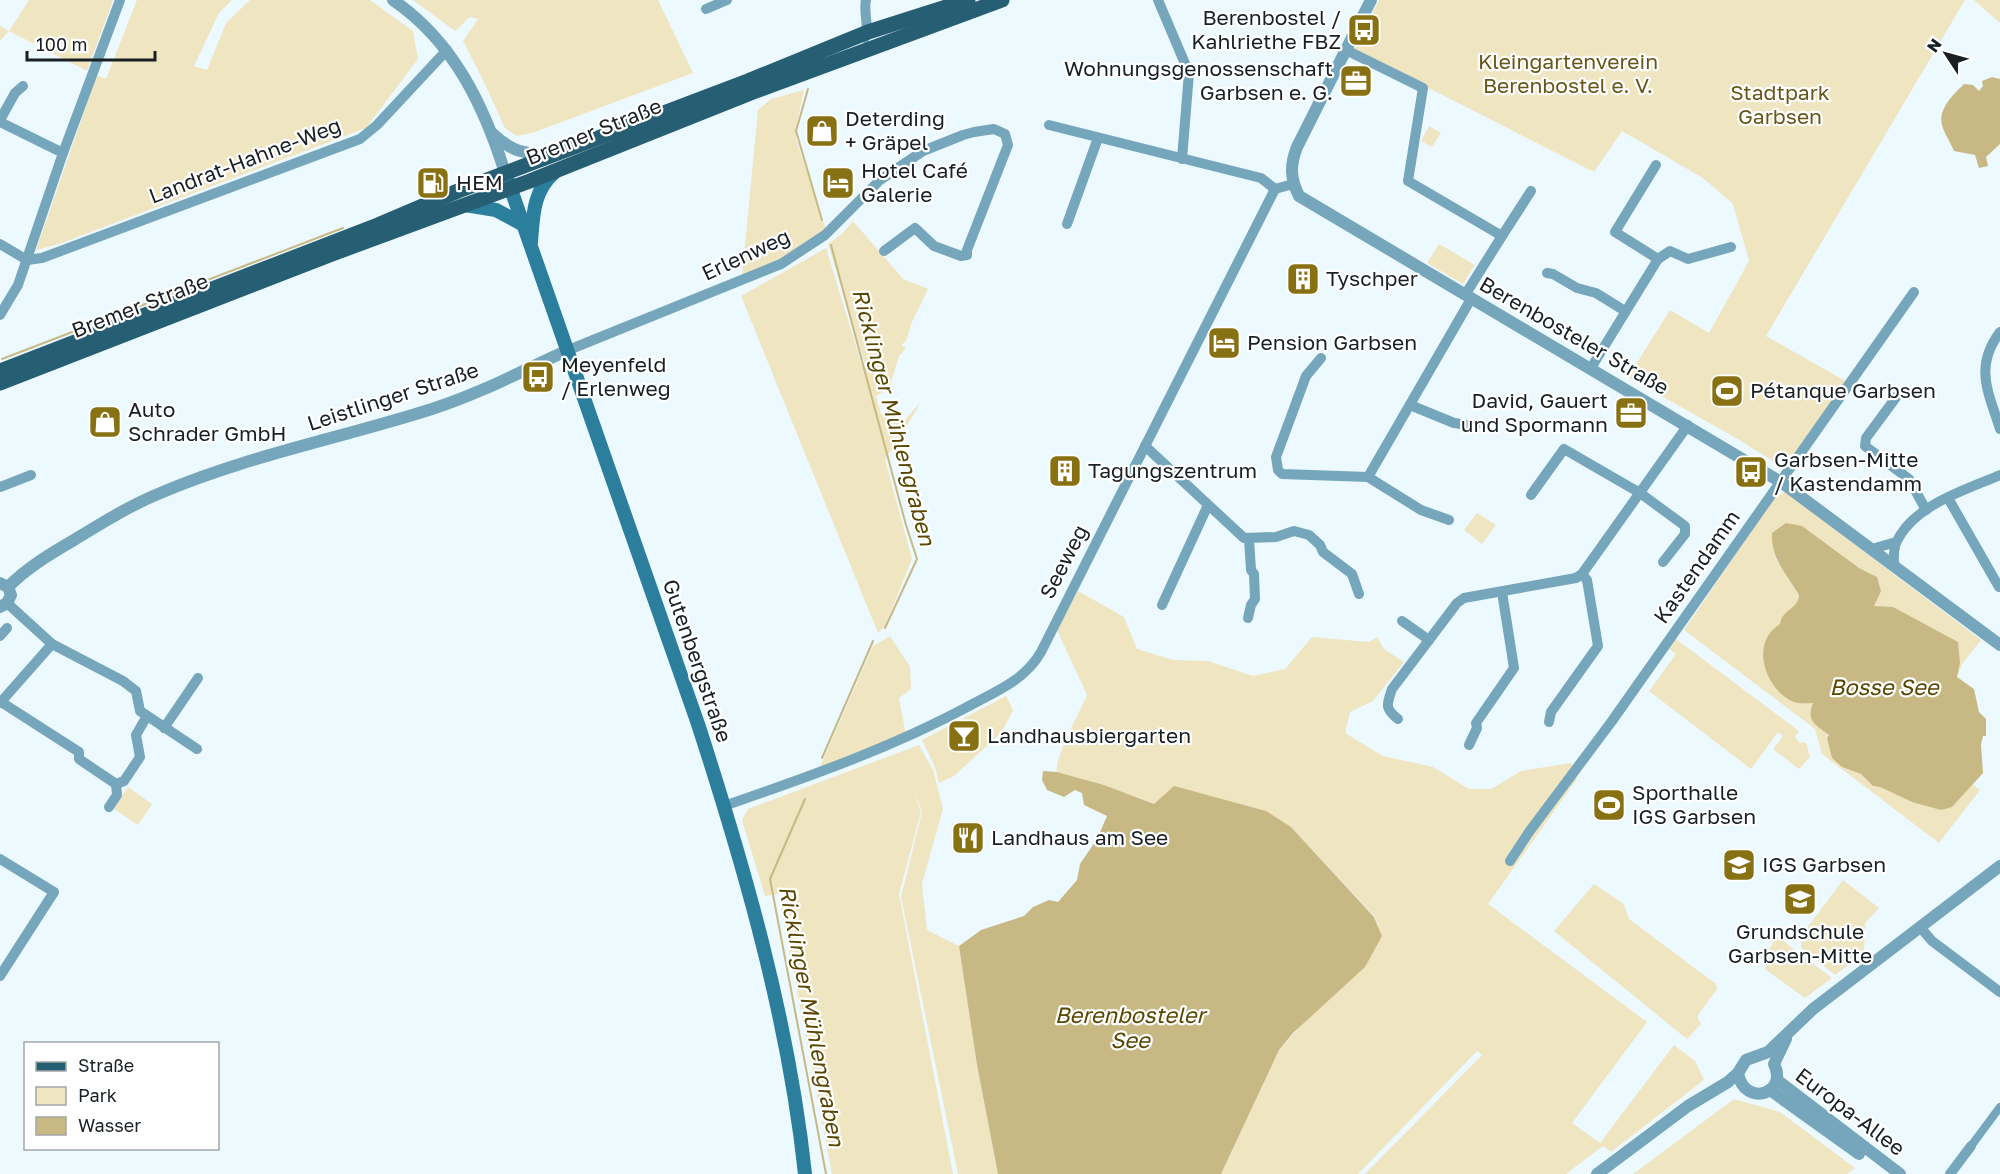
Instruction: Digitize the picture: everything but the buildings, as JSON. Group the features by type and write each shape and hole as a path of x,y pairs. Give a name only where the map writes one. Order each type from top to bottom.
{"main road":[{"name":"Bremer Straße","path":"0,383 465,205 551,155 748,81 868,32 968,0"},
{"name":"Bremer Straße","path":"0,371 378,225 458,191 560,169 732,100 1002,0"},
{"path":"531,247 534,209 539,193 542,185 560,169"},
{"name":"Gutenbergstraße","path":"508,180 698,724 724,806 758,924 790,1074 805,1174"},
{"path":"465,205 496,210 522,224"}],"street":[{"path":"0,315 18,285 63,153 120,0"},
{"path":"393,0 410,12 447,50 477,100 508,180"},
{"path":"706,9 727,0"},
{"path":"859,54 868,32 865,14 866,0"},
{"path":"1158,0 1190,73 1182,159"},
{"path":"1048,125 1261,178 1275,189 1293,184 1291,168 1297,147 1371,0"},
{"name":"Landrat-Hahne-Weg","path":"27,260 42,258 360,138 377,125 447,50"},
{"path":"1346,50 1423,88 1408,181 1502,236"},
{"path":"23,86 15,93 0,121 63,153"},
{"name":"Erlenweg","path":"566,351 781,264 820,239 880,180 923,151 974,132 994,129 1005,134 1008,145 967,255 961,256 934,246 915,228 884,251"},
{"path":"489,130 505,145 518,152 551,155"},
{"path":"1067,224 1098,138"},
{"path":"1656,165 1615,232 1658,259"},
{"name":"Berenbosteler Straße","path":"1293,184 1303,200 1688,425 1781,482 2000,645"},
{"name":"Seeweg","path":"724,806 829,769 918,733 1022,676 1030,669 1041,652 1275,189"},
{"path":"1368,477 1502,236 1531,191"},
{"path":"0,244 27,260"},
{"path":"1591,368 1658,259 1670,251 1688,259 1731,248"},
{"path":"1547,273 1577,288 1596,293 1625,311"},
{"name":"Kastendamm","path":"1510,861 1528,832 1612,721 1914,292"},
{"path":"2000,332 1986,355 1984,370 1985,382 2000,429"},
{"name":"Leistlinger Straße","path":"4,605 11,595 4,585 38,561 129,507 200,477 435,408 496,384 566,351"},
{"path":"1321,358 1306,376 1276,457 1276,465 1282,474 1368,477 1421,510 1449,520"},
{"path":"1897,396 1866,438 1865,446 1909,478 1926,510"},
{"path":"1410,405 1454,423 1475,426"},
{"path":"1398,719 1389,712 1387,703 1392,689 1461,600 1576,578 1582,574 1688,425"},
{"path":"1145,446 1239,535 1249,539 1276,537 1294,531 1309,535 1320,545 1323,552 1352,574 1359,594"},
{"path":"1531,495 1564,449 1640,492 1686,529 1685,534 1663,562"},
{"path":"0,487 31,475"},
{"path":"1894,566 1896,542 1912,522 1926,510 1948,498 2000,475"},
{"path":"1948,498 1999,587"},
{"path":"1162,605 1208,505"},
{"path":"1248,618 1255,599 1249,539"},
{"path":"1872,549 1896,542"},
{"path":"1549,723 1551,712 1598,646 1587,580 1582,574"},
{"path":"1469,745 1477,728 1476,723 1514,668 1502,592"},
{"path":"4,605 52,644 123,681 136,691 140,711 197,749"},
{"path":"1402,621 1429,640"},
{"path":"52,644 0,702 79,752 79,759 116,784 124,782 140,757 136,735 147,716"},
{"path":"165,728 198,678"},
{"path":"110,807 117,795 116,784"},
{"path":"0,859 54,892 0,976"},
{"path":"1597,1174 1669,1119 1738,1073 1746,1060 1768,1052 1794,1025 2000,866"},
{"path":"1920,927 1932,941 2000,992"},
{"path":"1774,1064 1794,1025"},
{"path":"1738,1073 1743,1087 1754,1093 1760,1094 1773,1085 1777,1069 1771,1060 1762,1055"},
{"name":"Europa-Allee","path":"1773,1085 1886,1174"},
{"name":"Europa-Allee","path":"1773,1085 1900,1174"},
{"path":"1706,1096 1743,1087"},
{"path":"1950,1174 2000,1107"}],"green space":[{"path":"29,0 113,0 87,71 9,31"},
{"path":"137,0 232,0 219,13 194,66 207,70 226,23 250,0 370,0 413,31 418,59 366,128 59,244 36,250 97,75 106,79"},
{"path":"413,0 658,0 693,73 535,132 517,136 505,128 463,41 478,19 470,17 455,31"},
{"name":"Stadtpark Garbsen","path":"1379,0 1965,0 1766,336 1847,382 1786,469 1628,377 1670,310 1709,333 1749,261 1733,204 1703,178 1622,131 1594,172 1354,50"},
{"path":"1974,0 2000,0 2000,23"},
{"path":"0,26 9,31 0,41"},
{"path":"804,90 796,139 826,230 785,257 742,277 758,110 771,99"},
{"path":"1429,126 1441,133 1432,147 1421,141"},
{"path":"853,221 903,279 928,289 912,322 906,341 901,345 906,348 899,356 889,389 876,396 881,414 901,424 921,402 885,459 912,559 885,626 878,633 741,296 826,248 862,366 866,367 828,244 842,234"},
{"path":"1439,244 1475,265 1463,284 1427,263"},
{"path":"1785,492 1981,640 1962,664 1957,677 1960,663 1957,642 1934,629 1874,606 1877,577 1859,568 1775,558 1799,595 1799,602 1793,608 1813,702 1842,767 1861,774 1873,786 1912,802 1926,805 1952,807 1972,784 1980,790 1939,843 1822,754 1815,729 1684,630 1774,498"},
{"path":"1477,513 1496,525 1482,544 1464,530"},
{"path":"1078,591 1124,617 1137,649 1173,660 1208,661 1253,676 1285,669 1312,637 1369,642 1377,637 1384,649 1404,662 1373,701 1350,712 1345,733 1383,756 1433,767 1469,789 1491,789 1521,771 1571,763 1577,779 1488,904 1647,1022 1572,1123 1600,1143 1674,1045 1695,1061 1704,1080 1611,1152 1603,1146 1566,1174 1365,1174 1482,1055 1477,1051 1358,1174 1221,1174 1279,1050 1382,936 1375,917 1291,827 1154,804 1104,785 1057,772 1063,746 1087,695 1057,630"},
{"path":"890,636 910,667 911,689 899,698 906,735 819,769 873,646"},
{"path":"1676,639 1799,731 1795,737 1800,743 1806,742 1810,757 1799,769 1773,749 1783,736 1778,732 1751,769 1649,691 1676,654 1669,649"},
{"name":"Landhausbiergarten","path":"1006,696 1013,710 1002,732 954,776 939,783 935,767 922,740"},
{"path":"919,745 933,770 943,809 922,884 927,930 959,946 977,1065 998,1174 958,1174 901,897 922,812 913,786 921,812 899,894 953,1174 832,1174 779,897 803,891 765,896 742,820 748,809"},
{"path":"128,787 152,804 138,825 114,809"},
{"path":"1843,880 1879,908 1865,923 1864,953 1835,975 1801,948 1801,942 1798,940"},
{"path":"1594,884 1624,904 1629,919 1716,984 1717,989 1698,1015 1701,1024 1687,1039 1554,931"},
{"path":"1778,937 1832,978 1805,998 1766,970 1762,957"},
{"path":"1734,1099 1780,1112 1855,1168 1847,1174 1633,1174"}],"water":[{"path":"1992,77 2000,79 2000,144 1986,157 1988,166 1979,168 1975,155 1954,151 1941,119 1948,102 1964,84 1973,85 1979,91 1983,86 1982,81"},
{"name":"Bosse See","path":"1786,523 1802,526 1859,568 1877,577 1881,591 1874,606 1893,607 1958,642 1960,663 1957,677 1974,689 1979,712 1986,719 1986,736 1983,736 1981,745 1983,773 1952,807 1941,810 1912,802 1873,786 1861,774 1842,767 1832,758 1827,738 1829,735 1811,719 1813,703 1794,702 1775,687 1769,677 1764,666 1765,643 1784,615 1796,604 1799,595 1780,566 1772,542 1772,533"},
{"name":"Berenbosteler See","path":"1043,771 1057,772 1104,785 1154,804 1174,786 1266,811 1291,827 1374,917 1382,936 1365,967 1293,1033 1279,1050 1221,1174 998,1174 977,1065 959,946 981,930 1024,916 1033,907 1049,900 1058,902 1077,880 1080,864 1097,839 1107,816 1084,805 1082,793 1075,790 1064,797 1047,790 1042,780"}],"waterway":[{"name":"Ricklinger Mühlengraben","path":"808,89 796,131 822,220"},
{"path":"2,359 343,228"},
{"name":"Ricklinger Mühlengraben","path":"831,245 917,559 885,628"},
{"name":"Ricklinger Mühlengraben","path":"822,758 873,641"},
{"name":"Ricklinger Mühlengraben","path":"805,799 770,879 826,1174"}],"place":[{"name":"Berenbostel / Kahlriethe FBZ","path":"1364,30"},
{"name":"Wohnungsgenossenschaft Garbsen e. G.","path":"1356,81"},
{"name":"Deterding + Gräpel","path":"822,131"},
{"name":"HEM","path":"433,183"},
{"name":"Hotel Café Galerie","path":"838,183"},
{"name":"Tyschper","path":"1303,279"},
{"name":"Pension Garbsen","path":"1224,343"},
{"name":"Meyenfeld / Erlenweg","path":"538,377"},
{"name":"Pétanque Garbsen","path":"1727,391"},
{"name":"David, Gauert und Spormann","path":"1631,413"},
{"name":"Auto Schrader GmbH","path":"105,422"},
{"name":"Tagungszentrum","path":"1065,471"},
{"name":"Garbsen-Mitte / Kastendamm","path":"1751,472"},
{"name":"Landhausbiergarten","path":"964,736"},
{"name":"Sporthalle IGS Garbsen","path":"1609,805"},
{"name":"Landhaus am See","path":"968,838"},
{"name":"IGS Garbsen","path":"1739,865"},
{"name":"Grundschule Garbsen-Mitte","path":"1800,899"}],"park label":[{"name":"Kleingartenverein Berenbostel e. V.","path":"1568,74"}]}
